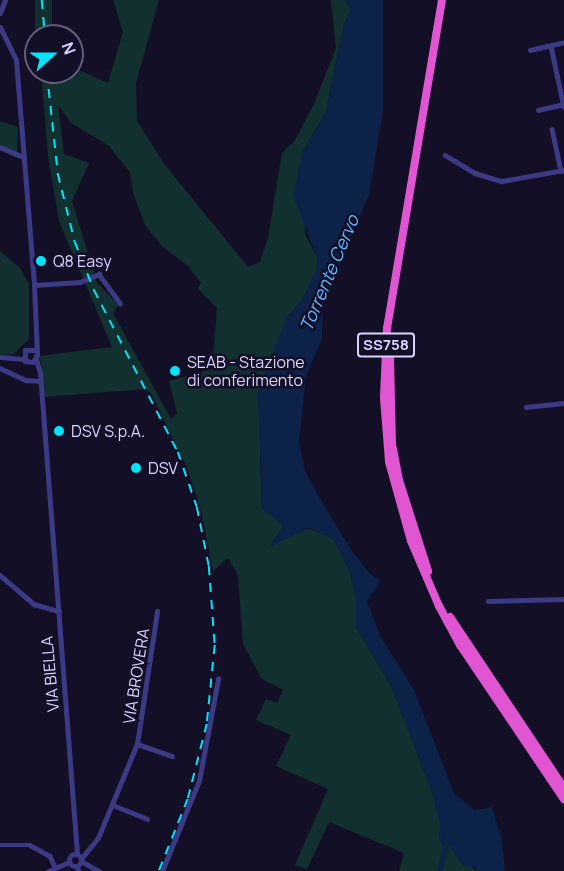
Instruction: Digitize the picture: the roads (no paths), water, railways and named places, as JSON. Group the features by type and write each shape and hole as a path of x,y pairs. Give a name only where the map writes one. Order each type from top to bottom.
{"highway":[{"name":"SS758","path":"442,0 387,328 384,398 389,462 411,541 439,606 460,645 564,799"},
{"name":"SS758","path":"447,0 390,327 392,444 408,514 444,605 564,788"}],"street":[{"path":"0,13 5,0"},
{"path":"0,27 16,60 34,285 34,327 26,361"},
{"path":"530,50 564,42"},
{"path":"538,110 564,105 551,45"},
{"path":"445,155 475,173 502,181 562,171 552,129"},
{"path":"0,147 24,157"},
{"path":"34,285 80,282 99,274 120,303"},
{"path":"11,357 29,350"},
{"name":"VIA BIELLA","path":"29,350 36,359 40,381 80,858"},
{"path":"0,357 26,361 36,359"},
{"path":"26,361 40,381"},
{"path":"0,368 26,380 40,381"},
{"path":"526,407 564,403"},
{"path":"0,575 34,604 59,610"},
{"path":"488,601 564,599"},
{"name":"VIA BROVERA","path":"80,858 98,838 137,744 158,611"},
{"path":"162,871 199,781 218,679"},
{"name":"VIA BROVERA","path":"137,744 172,756"},
{"path":"112,805 147,819"},
{"path":"0,845 30,845 50,856 54,865"},
{"path":"69,862 70,856 80,858 99,871"},
{"path":"48,871 54,865 69,862 78,869 80,858"}],"water":[{"name":"Torrente Cervo","path":"345,0 383,0 383,111 369,195 323,304 322,338 306,376 299,442 305,471 319,497 350,548 370,574 381,581 367,601 380,636 414,690 454,793 475,810 492,807 502,840 505,871 476,871 475,867 463,866 444,839 432,792 392,688 356,627 356,598 349,569 334,540 310,528 269,547 283,526 262,509 258,392 286,318 302,300 317,269 317,257 293,195 303,151 326,112 344,24 351,10"}],"waterway":[{"path":"439,871 445,848 441,835 443,824"}],"railway":[{"path":"42,0 44,24"},
{"path":"48,84 58,174 75,242 94,290 178,452 197,507 209,566 215,645 207,724 188,799 159,871"}],"place":[{"name":"Q8 Easy","path":"41,261"},
{"name":"SEAB - Stazione di conferimento","path":"175,371"},
{"name":"DSV S.p.A.","path":"59,431"},
{"name":"DSV","path":"136,468"}]}
